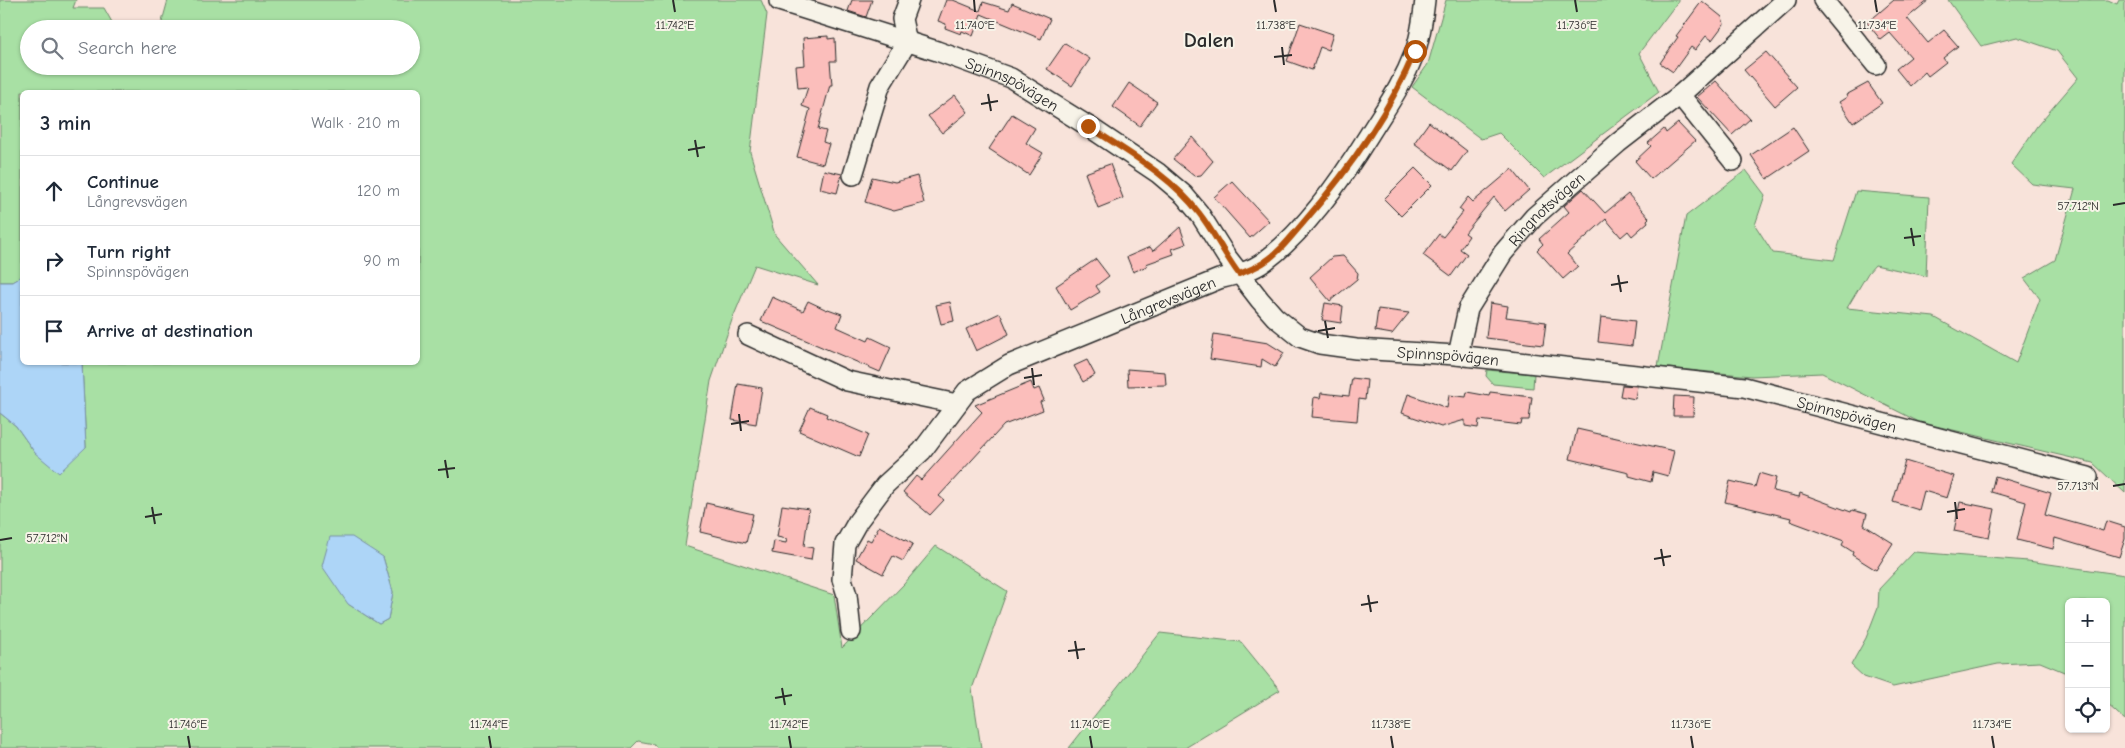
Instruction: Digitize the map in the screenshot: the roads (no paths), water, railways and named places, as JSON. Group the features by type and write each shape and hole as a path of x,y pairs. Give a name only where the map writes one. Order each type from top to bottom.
{"street":[{"path":"853,176 880,86 907,42 902,19 909,0"},
{"name":"Långrevsvägen","path":"851,631 847,596 842,579 845,544 858,521 884,485 922,451 967,391 1009,365 1076,336 1239,274 1264,262 1285,243 1323,200 1354,159 1394,99 1407,71 1423,25 1425,0"},
{"name":"Ringnotsvägen","path":"1458,355 1468,309 1503,253 1534,217 1611,148 1680,95 1786,0"},
{"path":"1823,0 1876,64"},
{"name":"Spinnspövägen","path":"779,1 937,51 1011,78 1081,121 1158,173 1184,195 1199,213 1239,274 1274,317 1300,336 1320,344 1356,349 1458,355 1744,387 2088,477"},
{"path":"1680,95 1733,161"},
{"path":"748,335 847,381 957,404"}],"water":[{"path":"20,277 20,365 82,365 86,447 59,473 35,453 16,426 0,413 0,282 12,282"},
{"path":"330,537 352,537 383,557 393,592 388,619 379,624 348,604 322,566"}],"district":[{"name":"Dalen","path":"1209,40"}]}
